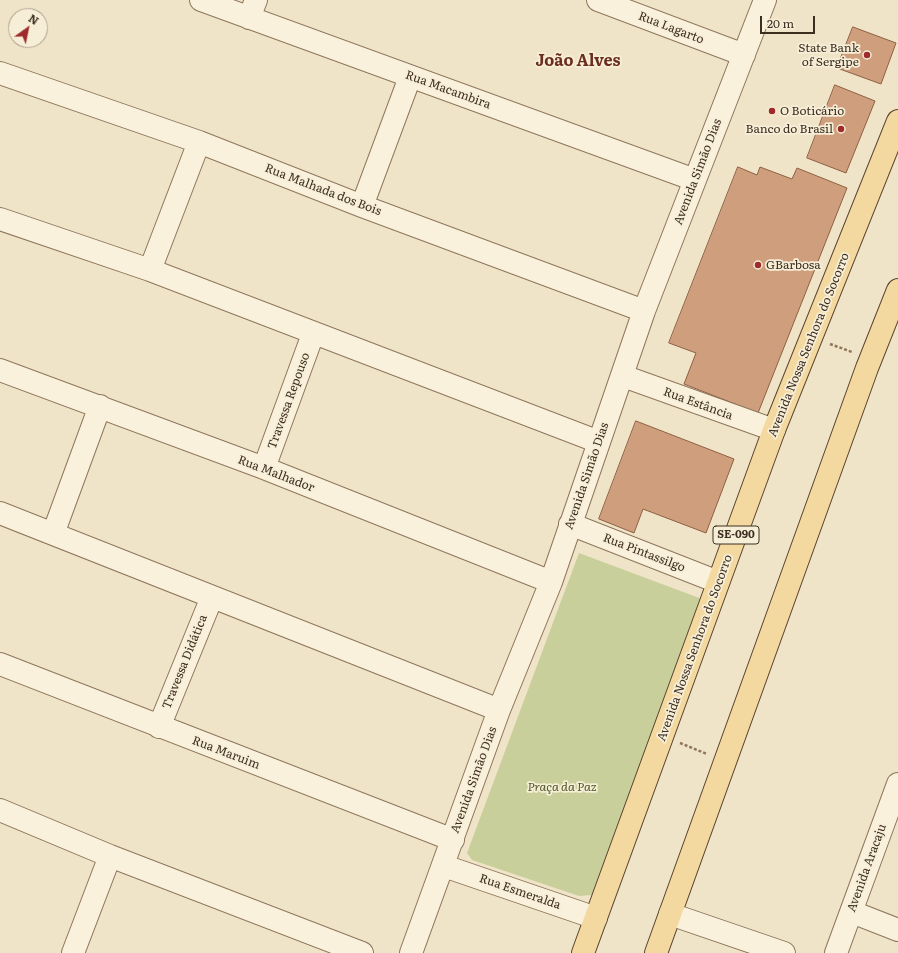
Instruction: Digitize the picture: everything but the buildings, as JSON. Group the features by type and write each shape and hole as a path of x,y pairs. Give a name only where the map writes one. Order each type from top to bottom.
{"main road":[{"name":"Avenida Nossa Senhora do Socorro","path":"583,953 774,430 813,338 898,121"},
{"path":"656,953 871,358 898,290"}],"street":[{"name":"Rua Macambira","path":"201,0 253,9 410,76 695,180"},
{"name":"Rua Lagarto","path":"598,0 744,55"},
{"name":"Avenida Simão Dias","path":"411,953 444,866 499,710 551,582 570,524 623,376 644,310 765,0"},
{"name":"Rua Malhada dos Bois","path":"0,73 199,142 362,206 644,310"},
{"path":"362,206 410,76"},
{"path":"150,270 199,142"},
{"path":"0,218 150,270 313,334 599,442"},
{"name":"Travessa Repouso","path":"264,468 313,334"},
{"name":"Rua Malhador","path":"0,370 264,468 551,582"},
{"name":"Rua Estância","path":"623,376 774,430"},
{"path":"53,534 100,406"},
{"path":"0,513 499,710"},
{"name":"Rua Pintassilgo","path":"570,524 718,582"},
{"name":"Travessa Didática","path":"159,727 212,597"},
{"name":"Rua Maruim","path":"1,668 453,840"},
{"name":"Avenida Aracaju","path":"836,953 898,784"},
{"path":"0,810 110,856 362,953"},
{"path":"73,953 110,856"},
{"name":"Rua Esmeralda","path":"444,866 596,918"},
{"path":"852,912 898,930"},
{"path":"670,914 784,953"}],"path":[{"path":"813,338 871,358"},
{"path":"663,736 725,762"}],"green space":[{"name":"Praça da Paz","path":"579,553 702,599 592,895 579,896 472,860 467,853"}],"place":[{"name":"State Bank of Sergipe","path":"867,55"},
{"name":"O Boticário","path":"772,111"},
{"name":"Banco do Brasil","path":"841,129"},
{"name":"GBarbosa","path":"758,265"}],"district":[{"name":"João Alves","path":"578,61"}]}
